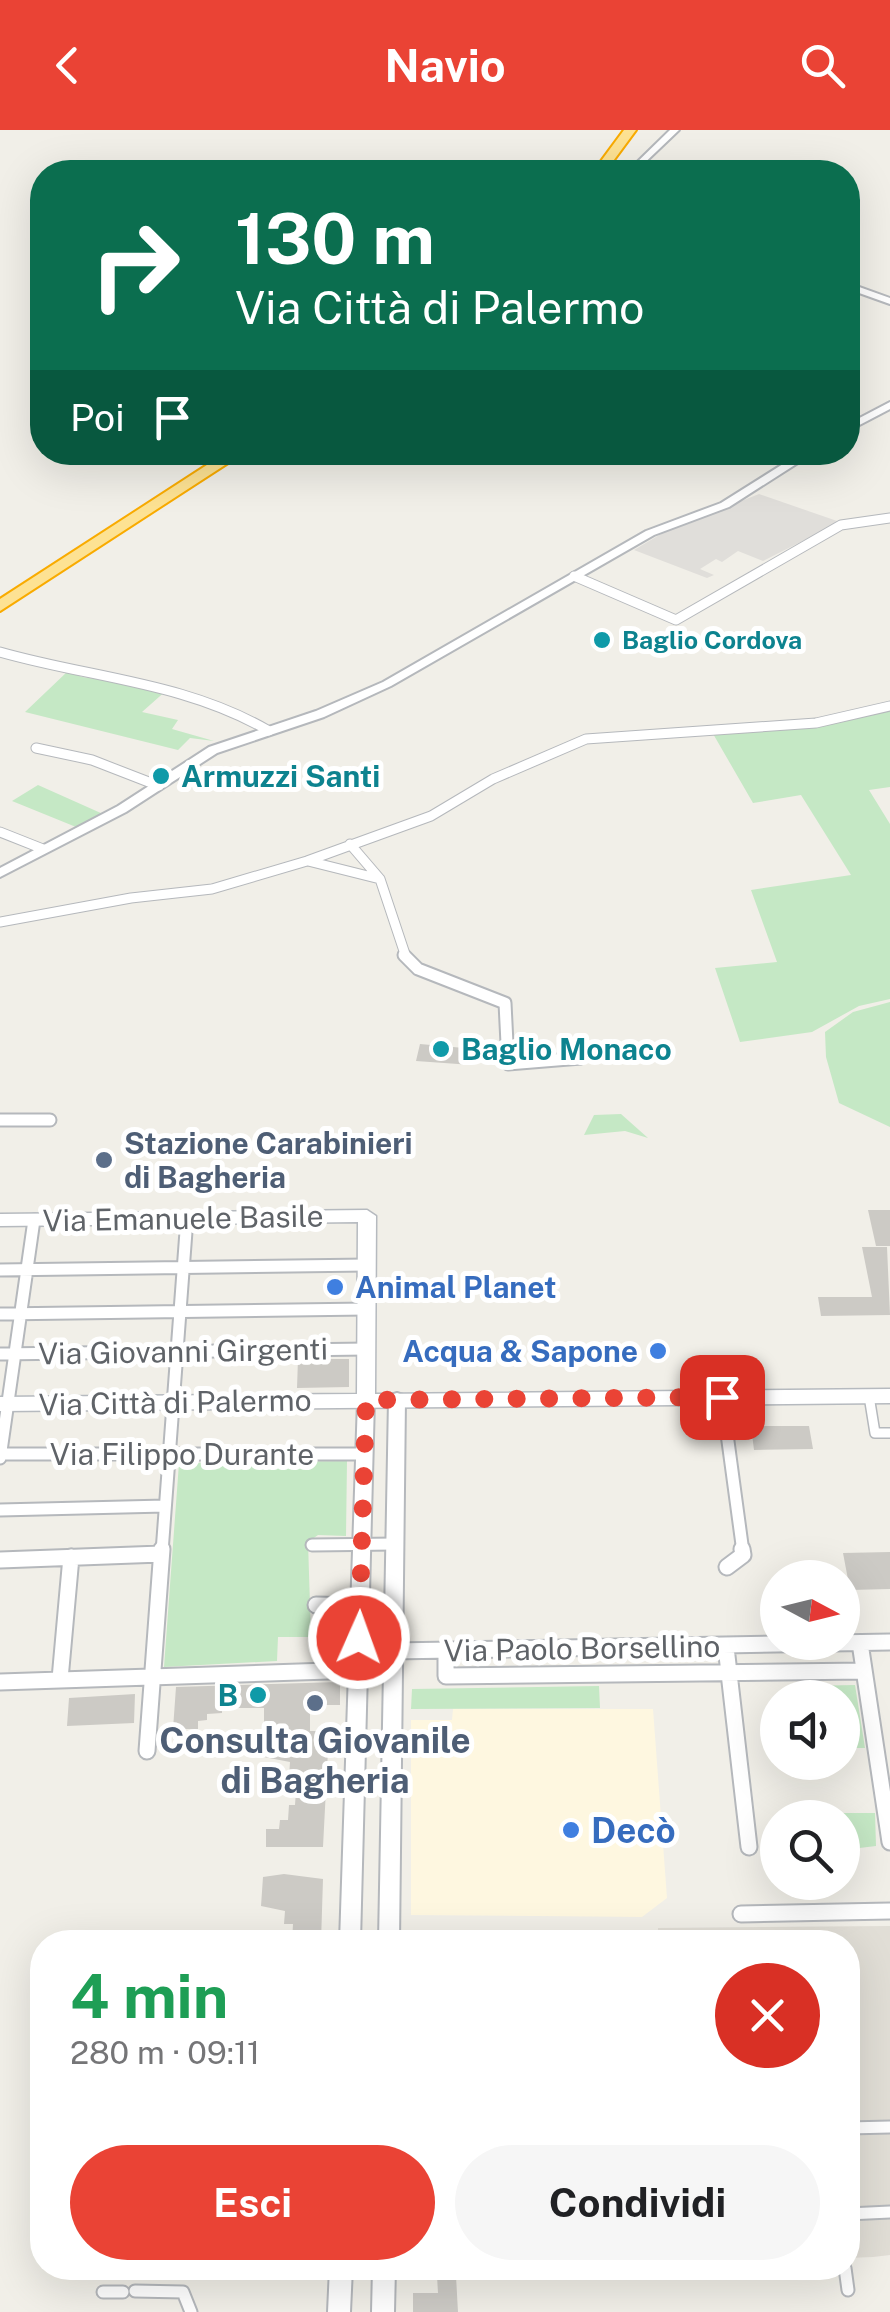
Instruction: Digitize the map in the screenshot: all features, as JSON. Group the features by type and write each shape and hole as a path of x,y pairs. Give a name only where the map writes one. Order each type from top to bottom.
{"highway":[{"path":"595,160 617,130"},
{"path":"608,160 630,130"},
{"path":"0,592 199,465"},
{"path":"0,606 218,465"}],"main road":[{"name":"Via Emanuele Basile","path":"0,1220 367,1216 367,1265"},
{"path":"366,1400 367,1265"},
{"name":"Via Città di Palermo","path":"4,1404 890,1396"}],"street":[{"path":"643,160 675,130"},
{"path":"860,290 890,301"},
{"path":"860,421 890,405"},
{"path":"2,871 159,786 213,750 387,684 650,534 725,505 789,465"},
{"path":"574,576 676,620 841,526 890,518"},
{"path":"0,652 34,663 184,689 226,705 269,731"},
{"path":"0,922 131,898 212,889 306,861 430,816 493,779 586,739 816,723 890,706"},
{"path":"36,748 92,760 159,786"},
{"path":"0,832 43,849"},
{"path":"350,844 380,879 396,940 410,961 428,974 505,1003 508,1064 581,1058"},
{"path":"353,869 365,865 365,858"},
{"path":"306,861 353,869 380,879"},
{"path":"0,1120 50,1120"},
{"path":"147,1750 187,1218"},
{"path":"0,1456 4,1404 18,1354 34,1220"},
{"path":"0,1270 367,1265"},
{"path":"0,1314 367,1309"},
{"name":"Via Giovanni Girgenti","path":"0,1354 366,1348"},
{"path":"869,1396 876,1433 890,1433"},
{"path":"722,1397 743,1555 727,1568"},
{"path":"389,1930 397,1399"},
{"path":"350,1930 366,1400"},
{"name":"Via Filippo Durante","path":"0,1456 364,1454"},
{"path":"0,1510 165,1506"},
{"path":"312,1545 394,1544"},
{"path":"0,1560 162,1554"},
{"path":"60,1679 71,1557"},
{"path":"316,1605 360,1606"},
{"name":"Via Paolo Borsellino","path":"860,1643 890,1642"},
{"path":"860,1643 882,1744 890,1842"},
{"name":"Via Paolo Borsellino","path":"393,1651 760,1645"},
{"path":"726,1646 749,1847"},
{"path":"446,1650 446,1676 864,1670"},
{"path":"0,1682 358,1670"},
{"path":"356,1718 392,1717"},
{"path":"741,1914 890,1911"},
{"path":"860,2128 890,2127"},
{"path":"860,2213 890,2212"},
{"path":"339,2312 340,2280"},
{"path":"383,2312 384,2280"},
{"path":"847,2280 848,2290"},
{"path":"103,2292 183,2292 191,2312"}],"shaded area":[{"path":"759,494 840,522 763,561 738,551 722,562 716,559 700,569 714,575 707,578 634,550 666,531"},
{"path":"453,1709 653,1709 667,1898 642,1917 411,1915 411,1720 452,1720"},
{"path":"890,1926 890,2255 860,2258 860,1930 658,1928"}],"green space":[{"path":"68,671 82,677 168,689 142,712 178,720 172,729 214,741 190,738 178,750 25,712"},
{"path":"890,706 890,787 869,790 890,824 890,999 859,1006 812,1032 740,1042 715,968 777,962 751,890 851,875 801,795 753,803 712,732 816,723"},
{"path":"38,785 103,814 76,827 12,801"},
{"path":"890,1002 890,1127 839,1103 826,1057 825,1032 853,1012"},
{"path":"621,1114 648,1138 625,1131 584,1135 594,1115"},
{"path":"347,1461 346,1536 318,1535 308,1542 311,1637 278,1637 277,1661 164,1667 179,1463"},
{"path":"599,1686 600,1708 411,1709 412,1689"},
{"path":"860,1716 865,1748 860,1748"},
{"path":"860,1813 875,1813 876,1846 860,1848"}],"building":[{"name":"Baglio Monaco","path":"420,1044 464,1048 463,1052 474,1053 472,1065 416,1061"},
{"path":"868,1210 890,1210 890,1246 876,1246"},
{"path":"862,1247 887,1247 890,1315 821,1316 818,1297 872,1297"},
{"path":"298,1359 349,1359 349,1387 297,1388"},
{"path":"751,1426 809,1426 813,1449 754,1450"},
{"path":"890,1552 890,1589 860,1590 860,1560 844,1560 843,1553"},
{"path":"340,1682 340,1705 310,1705 310,1731 329,1731 323,1847 266,1847 266,1829 279,1829 280,1820 288,1820 289,1805 295,1805 297,1776 289,1776 290,1762 264,1757 264,1708 222,1708 222,1713 207,1714 207,1720 198,1721 198,1729 173,1729 176,1687"},
{"path":"135,1694 134,1723 67,1726 69,1698"},
{"path":"284,1874 323,1879 321,1930 293,1930 293,1924 284,1924 285,1911 261,1906 263,1877"},
{"path":"437,2280 456,2280 458,2312 413,2312 413,2293 438,2293"}],"place":[{"name":"Baglio Cordova","path":"602,640"},
{"name":"Armuzzi Santi","path":"161,776"},
{"name":"Baglio Monaco","path":"441,1049"},
{"name":"Stazione Carabinieri di Bagheria","path":"104,1160"},
{"name":"Animal Planet","path":"335,1287"},
{"name":"Acqua & Sapone","path":"658,1351"},
{"name":"B","path":"258,1695"},
{"name":"Consulta Giovanile di Bagheria","path":"315,1703"},
{"name":"Decò","path":"571,1830"}],"route":[{"path":"359,1638 366,1400 722,1397"}]}
